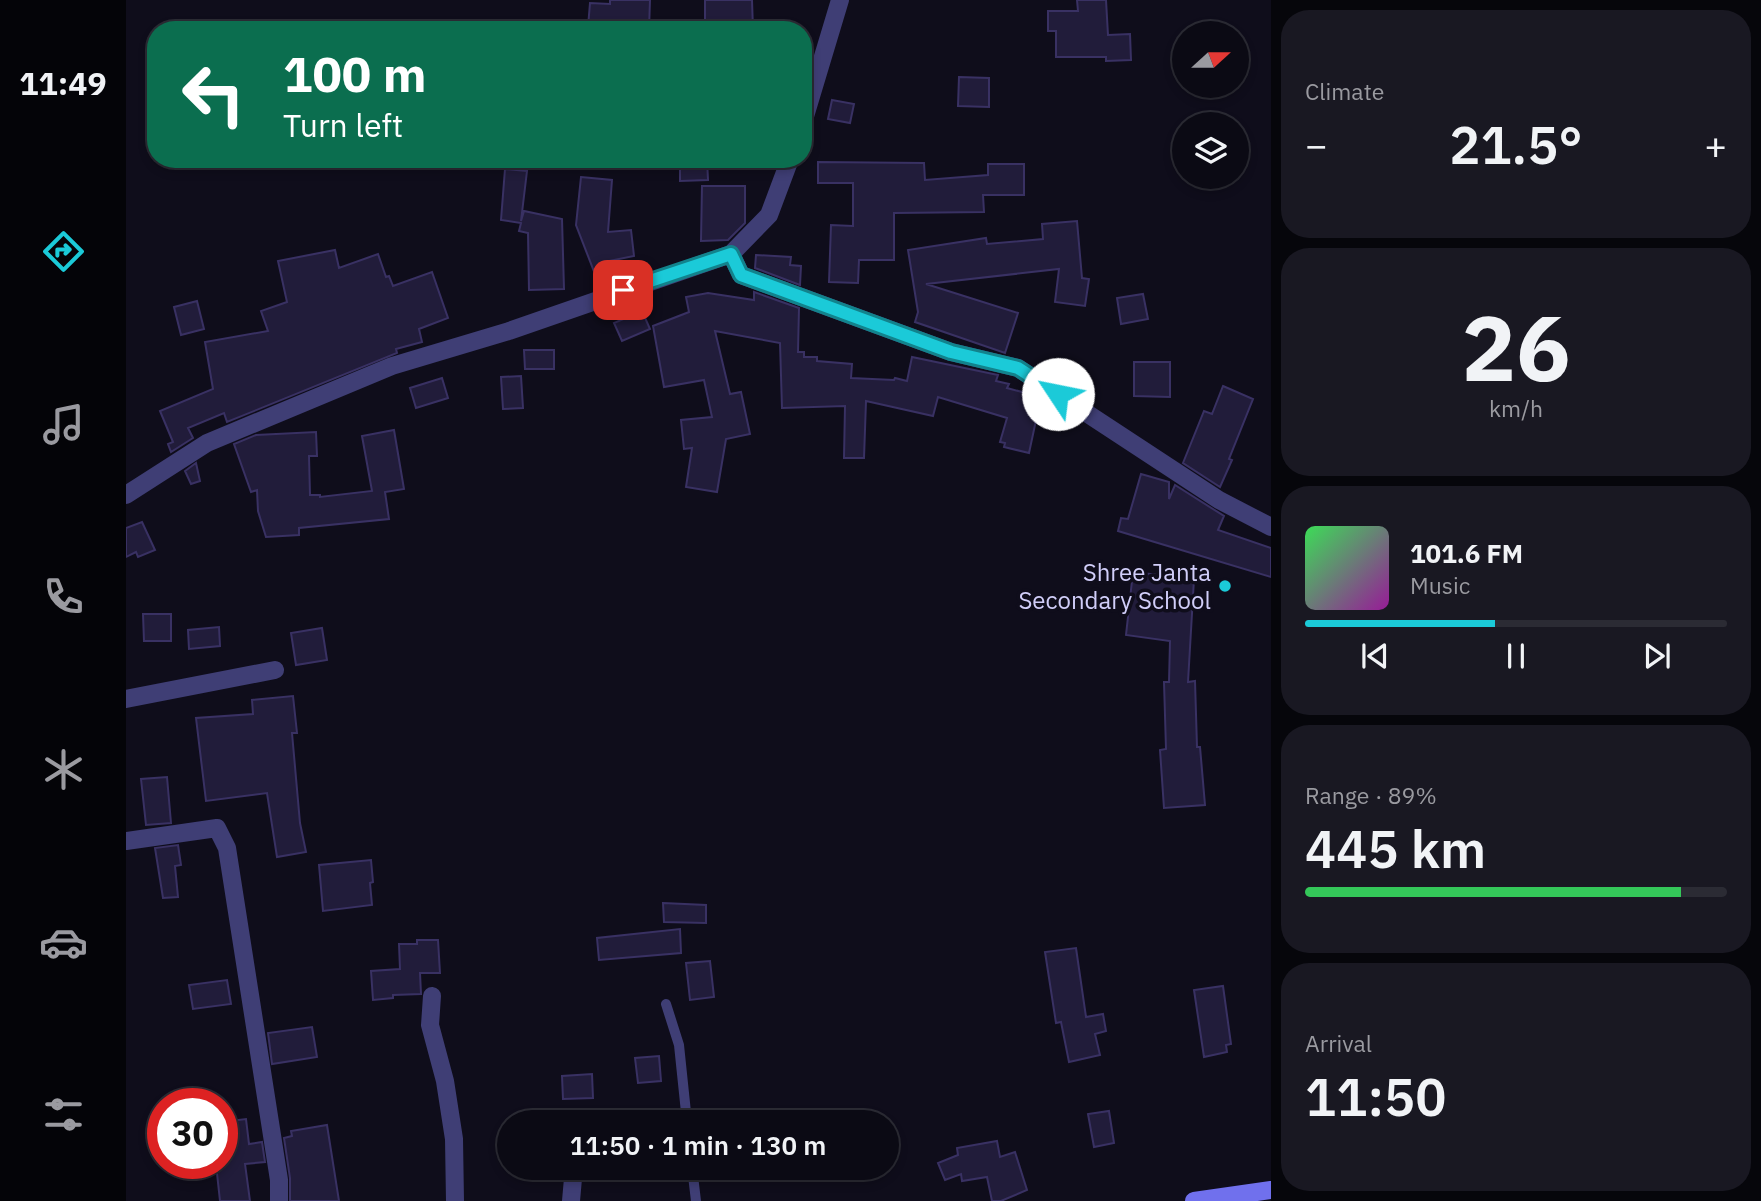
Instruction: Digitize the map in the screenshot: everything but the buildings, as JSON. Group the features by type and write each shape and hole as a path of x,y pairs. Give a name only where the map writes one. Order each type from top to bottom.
{"main road":[{"path":"1194,1201 1271,1190"}],"street":[{"path":"812,93 840,0"},
{"path":"126,495 207,443 392,366 509,331 731,254 769,215 787,168"},
{"path":"731,254 741,275 951,352 1018,368 1219,500 1271,527"},
{"path":"126,699 275,670"},
{"path":"126,841 217,828 227,848 277,1167 279,1201"},
{"path":"432,996 430,1026 444,1081 454,1139 456,1201"},
{"path":"571,1201 573,1180"}],"lane":[{"path":"666,1004 679,1045 686,1110"},
{"path":"694,1180 696,1201"}],"place":[{"name":"Shree Janta Secondary School","path":"1225,586"}],"route":[{"path":"623,290 731,254 741,275 951,352 1018,368 1058,394"}]}
